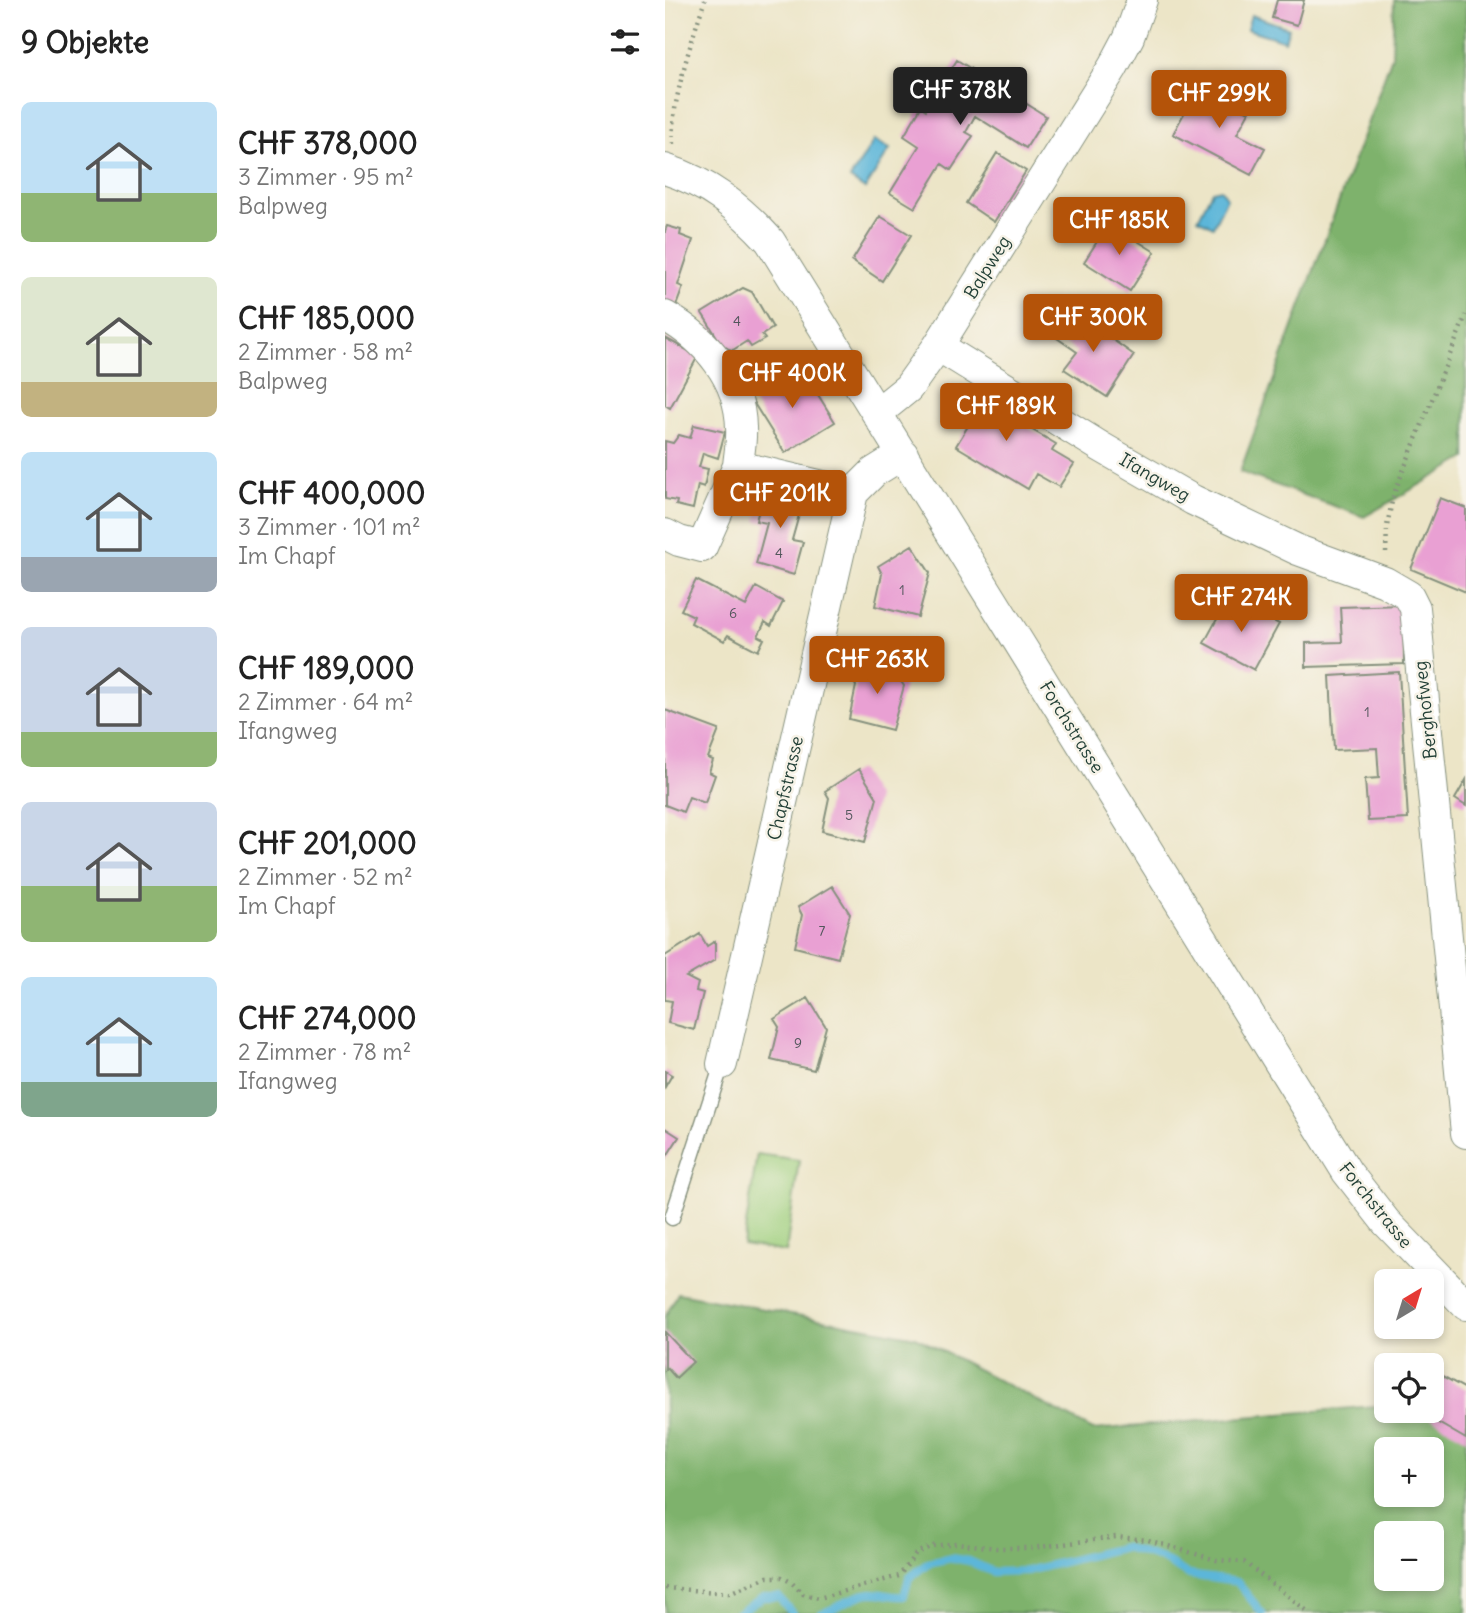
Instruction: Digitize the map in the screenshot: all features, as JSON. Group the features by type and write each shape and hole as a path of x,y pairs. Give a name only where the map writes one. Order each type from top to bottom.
{"street":[{"name":"Balpweg","path":"877,412 908,388 938,346 1113,67 1129,37 1142,0"},
{"name":"Forchstrasse","path":"677,173 731,202 770,240 1347,1172 1385,1222 1466,1305"},
{"path":"665,316 688,329 709,348 733,387 741,428 738,466 702,547 665,534"},
{"name":"Ifangweg","path":"938,346 1101,447 1193,500 1298,550 1385,582"},
{"path":"738,466 853,493 874,472 903,454"},
{"name":"Chapfstrasse","path":"722,1064 853,493"},
{"name":"Berghofweg","path":"1385,582 1409,596 1415,608 1466,1133"}],"lane":[{"path":"672,1218 722,1064"}],"path":[{"path":"677,173 672,142 678,99 705,0"},
{"path":"1385,582 1387,526 1393,496 1466,315"},
{"path":"665,1588 729,1593 767,1577 782,1577 803,1594 819,1598 899,1576 916,1553 933,1546 955,1543 996,1548 1032,1548 1116,1537 1148,1540 1216,1560 1244,1562 1310,1613"}],"green space":[{"path":"1394,0 1466,0 1466,458 1364,517 1240,472 1392,56"},
{"path":"757,1154 799,1160 786,1252 743,1245"},
{"path":"678,1293 916,1337 1093,1430 1374,1406 1374,1423 1444,1423 1444,1414 1466,1422 1466,1613 665,1613 665,1317"}],"water":[{"path":"1251,15 1289,28 1285,41 1247,29"},
{"path":"874,140 890,149 865,189 850,179"},
{"path":"1221,189 1227,198 1213,227 1198,219 1212,191"}],"building":[{"path":"1277,0 1304,0 1297,25 1272,18"},
{"path":"957,60 1046,116 1026,148 975,116 966,132 973,136 951,170 942,164 915,208 890,193 919,146 904,136 921,107 926,110"},
{"path":"1199,85 1249,112 1237,134 1265,148 1251,175 1173,134"},
{"path":"997,153 1026,171 994,222 966,203"},
{"path":"880,216 911,235 882,281 852,261"},
{"path":"1109,223 1155,252 1130,291 1084,262"},
{"path":"667,226 681,230 680,235 693,240 678,285 683,287 676,306 665,302"},
{"path":"743,288 752,292 773,328 762,335 765,339 751,347 747,341 733,350 722,345 702,313"},
{"path":"1071,310 1134,355 1107,397 1064,369 1077,352 1054,336"},
{"path":"665,338 698,356 670,408 665,405"},
{"path":"800,366 835,422 785,453 750,397"},
{"path":"960,387 1056,444 1052,451 1074,464 1059,487 1036,474 1028,489 956,446 968,426 945,413"},
{"path":"694,425 725,432 718,458 703,453 699,467 708,469 704,487 698,485 693,509 676,505 677,501 665,499 665,441 673,443 679,435 690,438"},
{"path":"765,486 804,497 792,540 803,542 794,575 756,564 767,523 756,521"},
{"path":"1440,498 1466,508 1466,592 1411,569"},
{"path":"912,545 930,573 918,617 875,606 882,574 878,566"},
{"path":"696,580 746,606 756,587 783,602 771,626 765,622 758,636 764,639 758,651 728,635 724,641 691,623 694,616 681,610"},
{"path":"1229,597 1279,624 1254,670 1204,643"},
{"path":"1403,605 1404,664 1306,667 1306,643 1342,642 1340,607"},
{"path":"885,658 904,686 892,730 849,719 856,686 852,679"},
{"path":"1399,672 1408,819 1368,821 1365,779 1379,778 1377,748 1334,750 1330,676"},
{"path":"665,710 719,730 708,758 713,760 709,772 715,775 705,803 689,797 683,812 665,805"},
{"path":"859,769 877,798 865,842 822,831 829,798 825,791"},
{"path":"1466,780 1466,806 1455,799"},
{"path":"832,886 850,914 838,958 795,947 802,915 798,907"},
{"path":"700,934 707,946 715,941 715,960 686,977 698,983 696,991 703,993 694,1030 668,1023 672,1001 665,1000 665,956"},
{"path":"808,998 826,1027 814,1070 771,1060 779,1027 774,1019"},
{"path":"665,1071 672,1075 665,1087"},
{"path":"665,1128 679,1137 665,1159"},
{"path":"665,1332 693,1362 676,1378 667,1368 665,1370"},
{"path":"1444,1377 1466,1389 1466,1439 1438,1423 1444,1423"}],"waterway":[{"path":"822,1613 865,1594 904,1596 909,1578 928,1563 952,1558 969,1561 993,1572 1027,1571 1124,1547 1160,1558 1189,1575 1237,1582 1262,1613"},
{"path":"738,1613 763,1597 779,1597 792,1613"}]}
